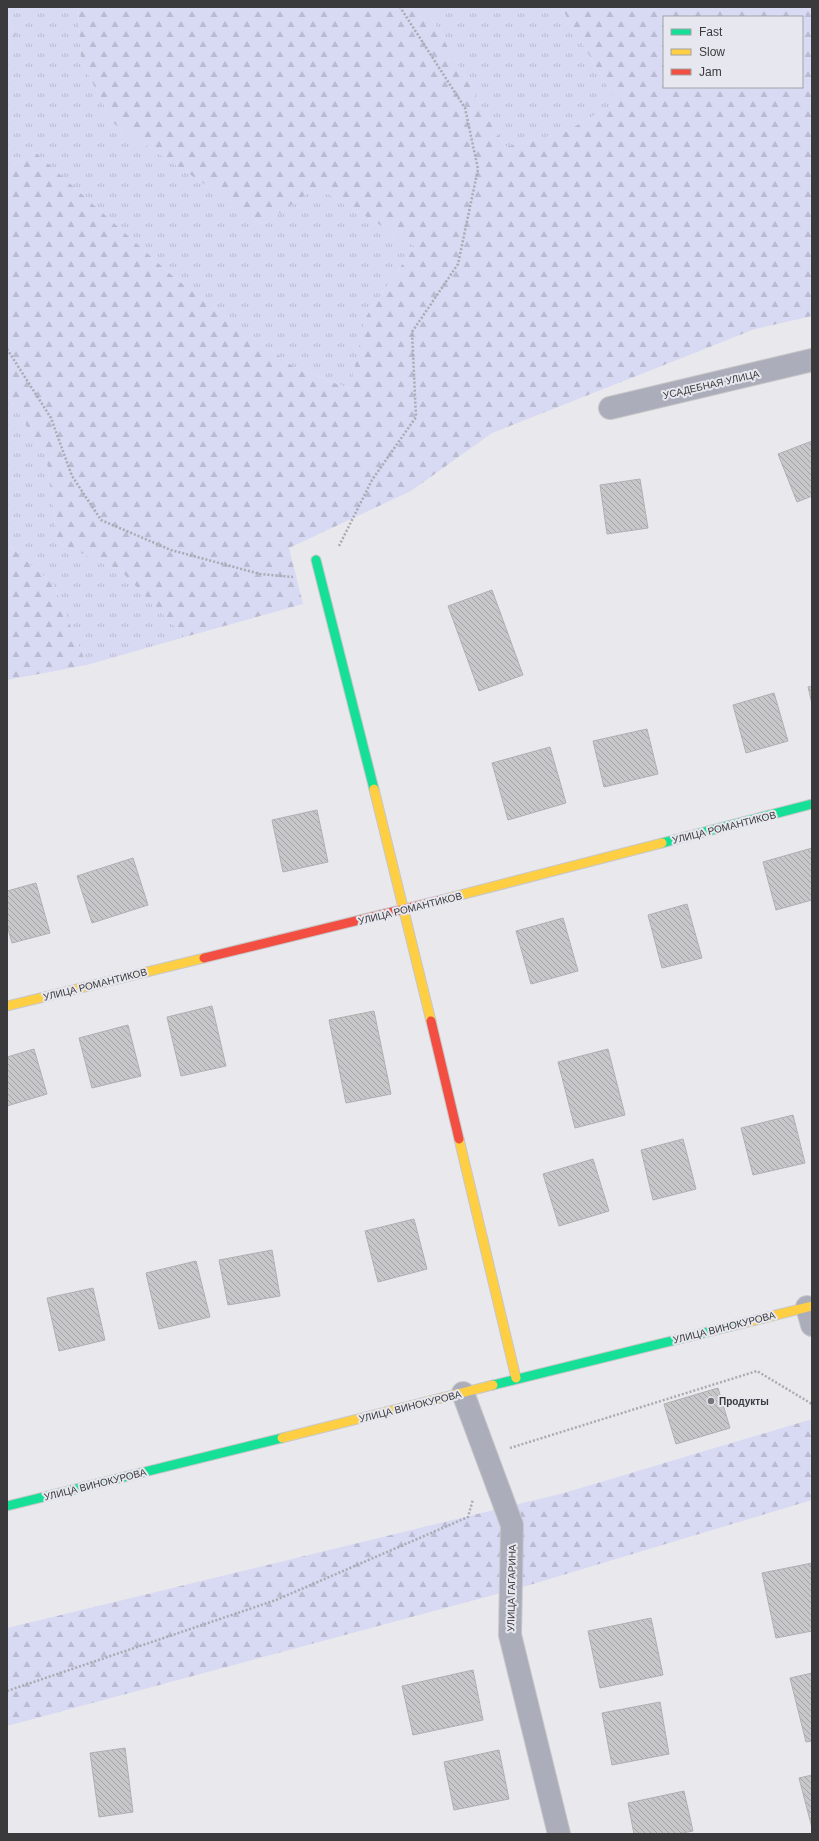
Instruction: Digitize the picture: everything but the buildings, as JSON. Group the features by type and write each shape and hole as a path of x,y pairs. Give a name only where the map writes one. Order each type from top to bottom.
{"street":[{"name":"УСАДЕБНАЯ УЛИЦА","path":"610,408 812,360"},
{"path":"316,560 404,910 516,1378"},
{"name":"УЛИЦА РОМАНТИКОВ","path":"7,1006 404,910 812,804"},
{"name":"УЛИЦА ВИНОКУРОВА","path":"7,1506 463,1393 516,1378 810,1312"},
{"name":"УЛИЦА ГАГАРИНА","path":"463,1393 512,1524 510,1634 559,1834"}],"path":[{"path":"7,349 51,418 72,476 101,520 171,550 260,574 322,580 372,480 416,416 412,332 458,264 478,169 465,108 400,7"},
{"path":"486,1455 756,1371 812,1404"},
{"path":"7,1691 276,1600 468,1516 475,1494"}],"green space":[{"path":"7,7 78,7 81,60 113,123 264,224 317,187 415,246 365,318 351,389 294,367 176,279 35,152 7,169 7,53 16,34 7,18"},
{"path":"78,7 425,7 505,147 565,132 617,103 561,7 812,7 812,316 755,329 492,433 411,491 289,548 303,604 185,637 120,570 58,543 46,455 7,395 7,169 35,152 176,279 294,367 350,389 365,318 415,246 317,187 264,224 113,123 81,60"},
{"path":"425,7 561,7 617,103 565,132 505,147"},
{"path":"7,18 16,34 7,53"},
{"path":"7,395 46,455 58,543 120,570 185,637 87,665 53,584 7,544"},
{"path":"7,544 53,584 87,665 7,680"},
{"path":"812,1419 812,1500 523,1587 7,1726 7,1628 564,1493"}],"traffic: fast":[{"path":"316,560 374,789"},
{"path":"662,843 812,804"},
{"path":"493,1385 740,1324"},
{"path":"7,1506 282,1438"}],"traffic: slow":[{"path":"374,789 431,1021"},
{"path":"441,900 662,843"},
{"path":"7,1006 204,958"},
{"path":"459,1139 516,1378"},
{"path":"740,1324 812,1306"},
{"path":"282,1438 493,1385"}],"traffic: jam":[{"path":"204,958 441,900"},
{"path":"431,1021 459,1139"}],"place":[{"name":"Продукты","path":"711,1401"}]}
